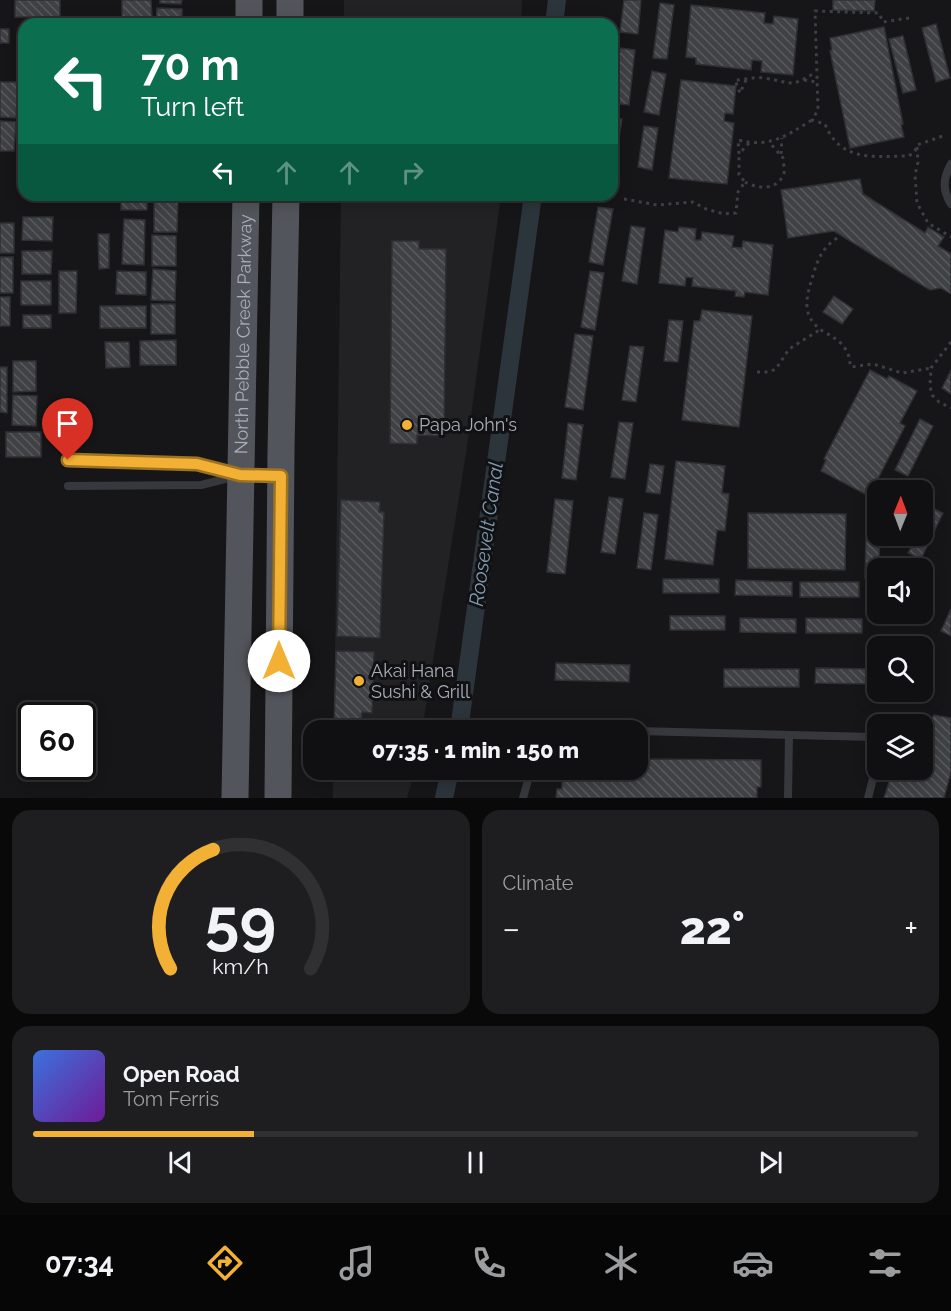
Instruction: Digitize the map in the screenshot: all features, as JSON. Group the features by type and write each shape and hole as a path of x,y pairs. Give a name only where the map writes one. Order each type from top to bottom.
{"main road":[{"path":"249,0 249,18"},
{"path":"290,0 290,18"},
{"name":"North Pebble Creek Parkway","path":"235,798 246,201"},
{"path":"278,798 286,201"}],"lane":[{"path":"951,164 944,183 945,193 951,204"},
{"path":"68,460 197,464 240,475 281,476"},
{"path":"68,486 201,485 240,475"},
{"path":"648,731 867,737"},
{"path":"788,798 789,735"},
{"path":"523,798 528,780"},
{"path":"868,798 873,780"}],"path":[{"path":"769,142 783,158 784,173 774,185 763,188 754,187 739,175 738,140 749,143 769,142 782,138 812,120 818,111 815,12 879,13 883,22 909,18"},
{"path":"746,80 740,93 735,80 755,77 794,84 816,72"},
{"path":"804,80 816,82"},
{"path":"812,120 825,124 835,142 856,155 909,156 918,162"},
{"path":"917,145 943,136"},
{"path":"781,154 782,138"},
{"path":"739,153 749,143"},
{"path":"909,156 915,151 917,145"},
{"path":"917,145 918,162 915,175 917,203 928,223 951,237"},
{"path":"624,199 657,205 693,202 706,209 724,214 736,213 738,192 745,182"},
{"path":"837,238 829,243 818,258 807,294 808,313 821,329 840,342 847,351 851,367 873,364 902,373 931,368"},
{"path":"757,372 776,369 789,349 821,329"},
{"path":"951,342 931,368 932,395 939,402 951,408"}],"shaded area":[{"path":"344,0 522,0 521,18 344,18"},
{"path":"341,201 500,201 466,453 424,720 334,720"},
{"path":"333,780 412,780 407,798 333,798"}],"building":[{"path":"15,0 60,0 60,17 15,17"},
{"path":"122,0 151,0 152,18 122,18"},
{"path":"160,0 182,0 181,4 160,3"},
{"path":"624,0 641,0 638,34 620,32"},
{"path":"833,0 875,0 874,11 833,10"},
{"path":"660,3 674,5 667,59 653,58"},
{"path":"691,5 765,13 764,23 773,24 774,16 798,19 793,75 761,72 762,61 752,60 751,70 696,64 696,58 686,57"},
{"path":"157,8 182,9 182,18 156,18"},
{"path":"936,24 950,78 936,82 922,28"},
{"path":"884,27 904,137 850,148 830,51 832,50 830,38"},
{"path":"0,29 9,29 9,43 0,43"},
{"path":"903,36 916,90 903,93 889,39"},
{"path":"620,48 635,50 629,105 618,104"},
{"path":"652,71 666,74 659,115 644,112"},
{"path":"681,80 736,86 733,114 725,113 724,121 734,123 727,184 669,178"},
{"path":"0,82 18,82 16,118 0,117"},
{"path":"618,119 622,119 618,144"},
{"path":"0,121 16,122 14,151 0,151"},
{"path":"644,126 658,128 652,170 638,167"},
{"path":"860,179 863,194 925,233 928,227 944,237 938,246 951,254 951,294 941,288 930,290 834,231 788,238 781,190"},
{"path":"121,201 147,201 147,210 121,210"},
{"path":"154,201 178,201 177,232 154,232"},
{"path":"598,207 613,209 603,265 589,262"},
{"path":"23,217 53,217 52,241 22,240"},
{"path":"124,219 145,220 144,265 122,264"},
{"path":"0,223 14,223 14,253 0,253"},
{"path":"631,226 645,228 637,284 622,281"},
{"path":"679,227 696,229 695,240 701,240 702,232 734,236 732,247 742,248 743,241 773,245 768,295 745,292 744,297 735,296 736,291 692,286 693,278 686,277 685,286 659,283 665,230 678,232"},
{"path":"98,234 109,234 109,268 99,269"},
{"path":"152,235 176,236 176,266 152,266"},
{"path":"392,241 419,241 419,249 446,249 444,436 417,435 417,444 390,443"},
{"path":"22,251 52,251 51,274 22,274"},
{"path":"0,257 13,257 13,293 0,293"},
{"path":"153,269 176,271 175,301 151,300"},
{"path":"59,271 77,271 76,313 59,313"},
{"path":"117,271 146,272 146,295 116,294"},
{"path":"590,271 604,273 595,330 581,327"},
{"path":"21,281 51,281 51,305 21,305"},
{"path":"834,296 853,309 842,324 823,312"},
{"path":"0,297 10,297 10,326 0,326"},
{"path":"151,304 175,304 175,334 151,334"},
{"path":"100,306 146,306 146,328 100,328"},
{"path":"702,310 752,316 739,427 682,420 694,321 700,321"},
{"path":"23,315 51,315 51,328 23,328"},
{"path":"669,320 683,321 678,362 664,361"},
{"path":"575,334 593,336 583,410 565,407"},
{"path":"176,340 176,365 140,365 140,341"},
{"path":"105,342 129,342 130,367 106,368"},
{"path":"630,346 644,347 636,402 622,400"},
{"path":"13,361 36,361 36,391 13,392"},
{"path":"0,367 7,367 7,413 0,412"},
{"path":"870,370 887,379 889,376 917,391 900,423 905,426 877,480 867,480 867,495 821,471 826,460 824,459"},
{"path":"951,370 951,394 942,388"},
{"path":"13,395 37,396 36,426 12,425"},
{"path":"920,419 933,426 908,476 895,470"},
{"path":"619,422 633,423 625,479 611,477"},
{"path":"568,423 583,425 576,480 562,478"},
{"path":"6,432 41,432 41,457 6,457"},
{"path":"676,461 725,466 722,493 729,494 725,531 717,530 713,565 665,559"},
{"path":"650,464 664,466 660,494 646,492"},
{"path":"609,497 623,499 615,554 601,552"},
{"path":"555,499 573,501 565,574 547,572"},
{"path":"341,500 380,502 379,512 384,512 380,638 337,636"},
{"path":"933,508 943,513 933,534"},
{"path":"644,513 658,515 651,570 637,568"},
{"path":"748,513 846,514 845,570 748,568"},
{"path":"866,536 867,546 880,546 879,558 867,558 867,578 865,578"},
{"path":"912,546 927,546 921,558 908,553"},
{"path":"663,579 719,579 719,593 663,593"},
{"path":"736,580 792,582 792,596 735,595"},
{"path":"800,582 859,582 859,597 800,597"},
{"path":"951,609 951,636 941,631"},
{"path":"670,616 725,616 725,630 670,630"},
{"path":"740,618 796,619 796,633 740,632"},
{"path":"806,618 862,619 862,633 806,633"},
{"path":"336,651 374,652 372,713 362,712 362,720 334,720"},
{"path":"556,663 630,665 629,682 555,680"},
{"path":"816,668 867,669 867,684 815,683"},
{"path":"724,669 799,669 799,687 724,687"},
{"path":"933,716 951,718 951,772 944,798 884,798 890,780 933,780"},
{"path":"648,759 761,760 761,787 757,787 757,798 556,798 557,789 562,789 562,780 648,780"}],"waterway":[{"name":"Roosevelt Canal","path":"555,18 557,0"},
{"name":"Roosevelt Canal","path":"460,720 532,201"},
{"name":"Roosevelt Canal","path":"444,798 448,780"}],"place":[{"name":"Papa John's","path":"407,425"},
{"name":"Akai Hana Sushi & Grill","path":"359,681"}],"route":[{"path":"68,460 197,464 240,475 281,476 279,661"}]}
